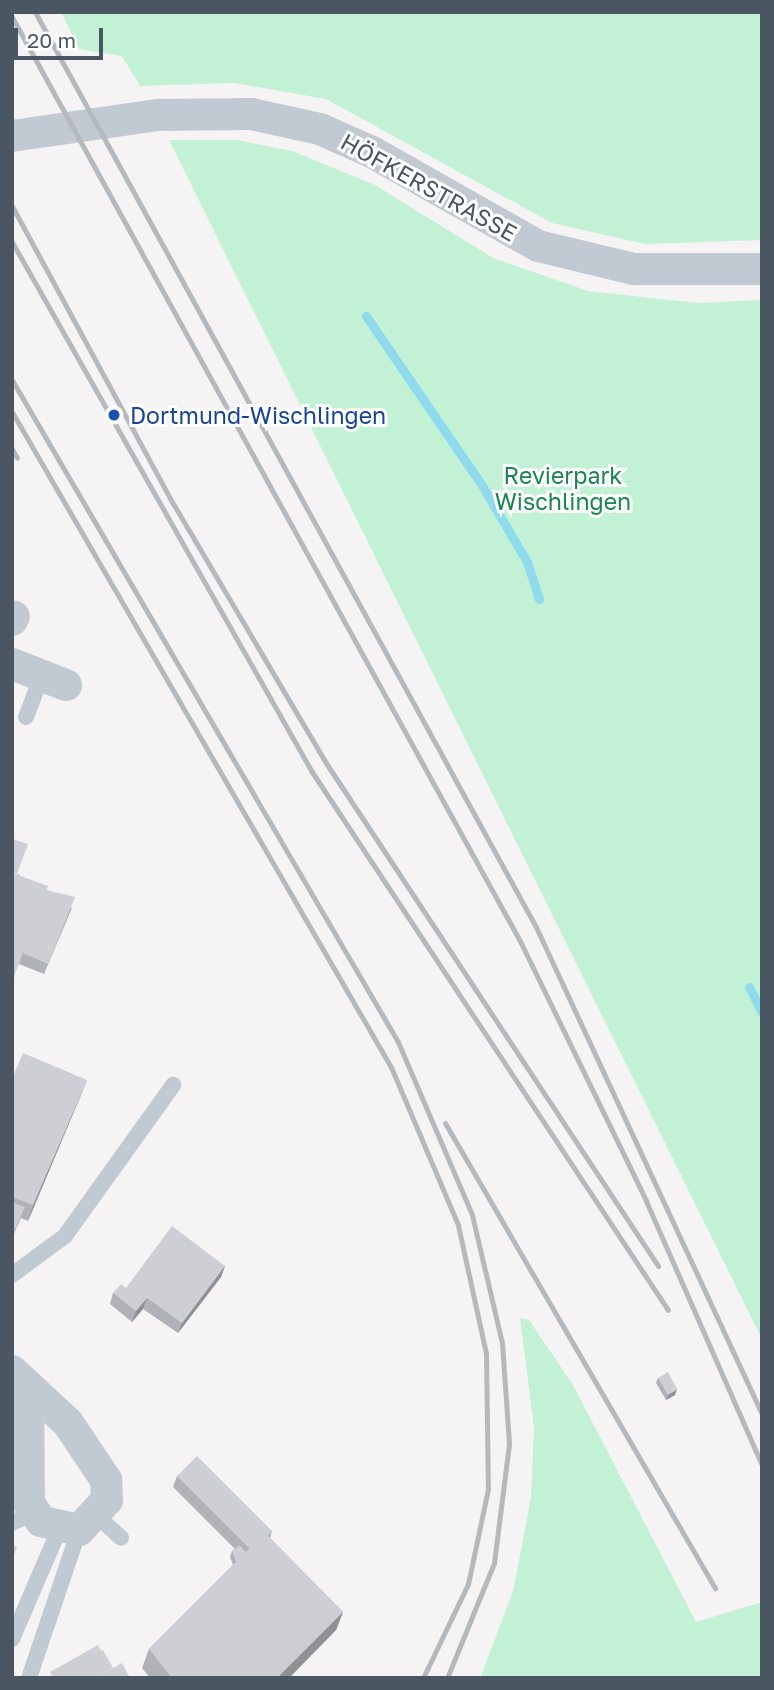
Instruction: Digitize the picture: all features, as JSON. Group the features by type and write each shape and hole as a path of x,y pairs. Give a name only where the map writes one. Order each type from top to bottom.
{"street":[{"name":"HÖFKERSTRASSE","path":"12,136 158,115 251,114 352,143 538,246 634,269 762,269"},
{"path":"12,664 54,680"},
{"path":"20,1378 68,1423 106,1480 107,1500 57,1523 29,1503 20,1378"}],"lane":[{"path":"26,718 54,680"},
{"path":"12,1275 65,1236 173,1085"},
{"path":"57,1523 121,1538"},
{"path":"12,1639 57,1523"},
{"path":"29,1678 57,1523"}],"green space":[{"path":"61,12 762,12 762,240 645,244 552,223 326,99 234,83 140,86 122,56 79,49"},
{"name":"Revierpark Wischlingen","path":"169,140 237,140 292,151 375,185 493,258 588,291 697,303 762,300 762,1339"},
{"path":"520,1318 529,1320 573,1385 696,1622 762,1602 762,1678 480,1678 513,1592 531,1497 534,1428"}],"building":[{"path":"12,839 28,844 17,874 12,873"},
{"path":"12,873 48,886 12,982"},
{"path":"46,890 75,897 48,964 23,953"},
{"path":"23,1053 87,1080 33,1205 12,1197 12,1079"},
{"path":"12,1202 25,1207 12,1236"},
{"path":"172,1226 225,1266 182,1323 147,1298 136,1311 113,1293 121,1284 126,1288"},
{"path":"668,1372 677,1389 668,1395 658,1378"},
{"path":"197,1456 272,1531 268,1536 265,1533 250,1549 177,1476"},
{"path":"265,1533 343,1612 277,1678 172,1678 149,1649"},
{"path":"12,1545 17,1547 12,1559"},
{"path":"239,1545 246,1552 236,1562 232,1551"},
{"path":"98,1645 111,1669 95,1678 53,1678 50,1672"},
{"path":"103,1650 113,1668 111,1669 101,1651"},
{"path":"122,1663 130,1678 95,1678"}],"waterway":[{"path":"366,316 483,487 527,562 539,599"},
{"path":"749,987 762,1012"}],"railway":[{"path":"35,12 536,927 762,1414"},
{"path":"12,17 521,943 646,1201 762,1465"},
{"path":"12,206 174,505 326,763 658,1266"},
{"path":"12,242 312,772 668,1310"},
{"path":"12,380 398,1042 472,1215 502,1343 509,1444 494,1563 447,1678"},
{"path":"12,412 391,1067 458,1225 486,1353 488,1489 468,1584 423,1678"},
{"path":"12,449 17,458"},
{"path":"445,1123 715,1588"}],"place":[{"name":"Dortmund-Wischlingen","path":"114,415"}]}
